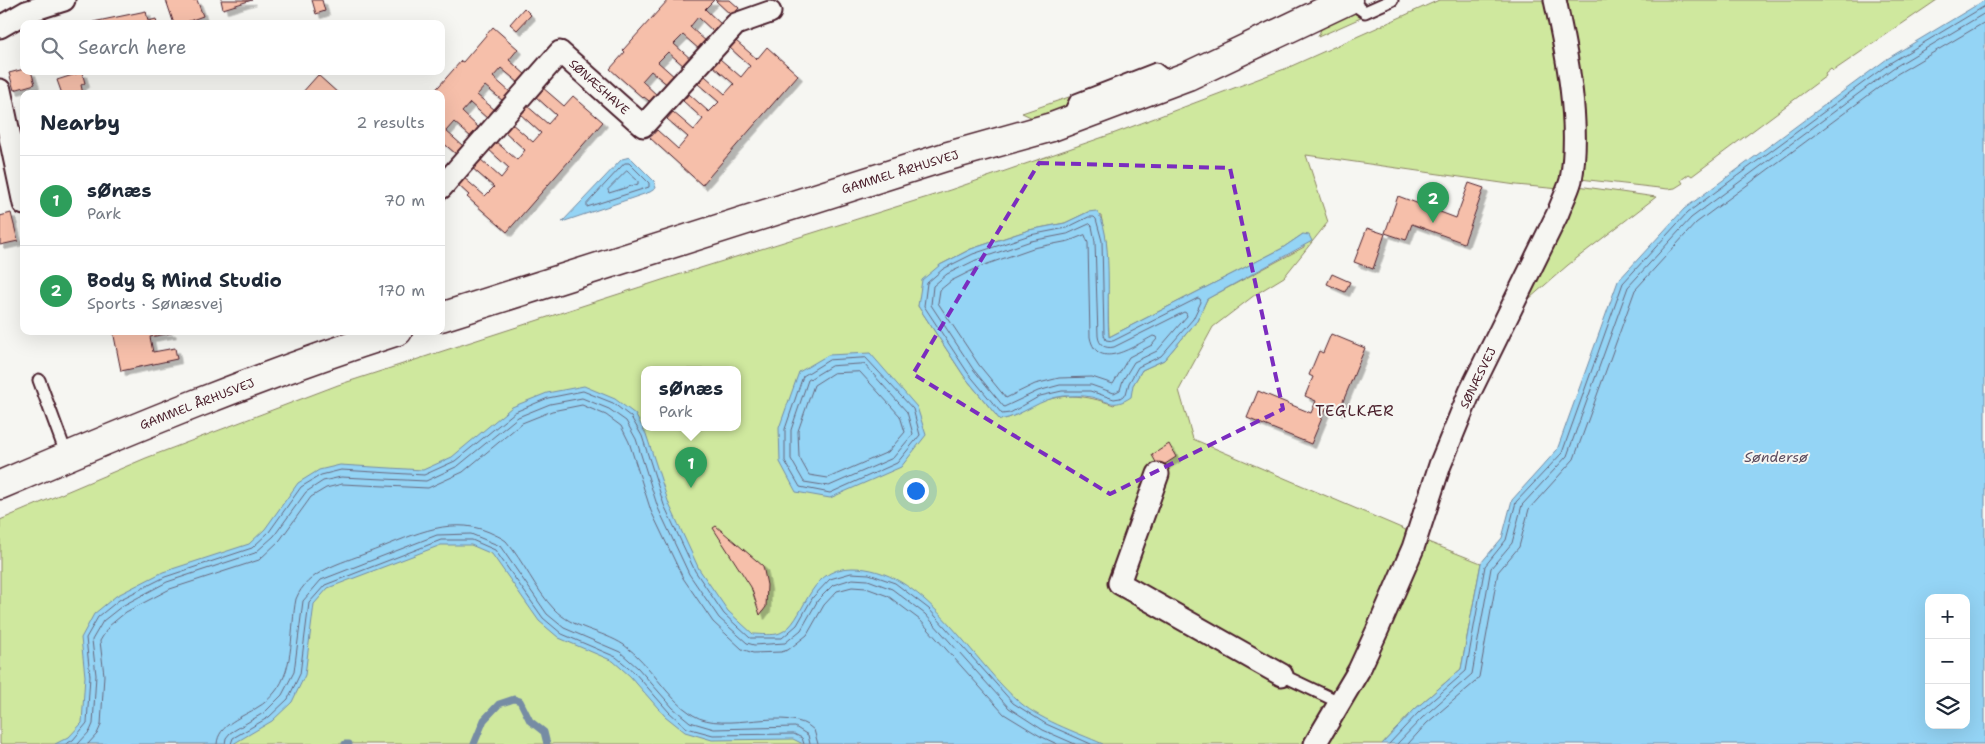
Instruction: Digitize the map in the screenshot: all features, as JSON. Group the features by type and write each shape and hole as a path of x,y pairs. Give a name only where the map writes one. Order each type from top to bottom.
{"street":[{"path":"0,26 26,12 64,0"},
{"name":"GAMMEL ÅRHUSVEJ","path":"445,316 945,157 1065,122 1174,82 1348,0"},
{"name":"SØNÆSVEJ","path":"1315,744 1341,703 1377,631 1405,565 1440,465 1470,392 1558,213 1570,182 1575,146 1573,110 1562,30 1555,0"},
{"name":"SØNÆSHAVE","path":"445,183 560,52 643,126 736,24 770,12"},
{"path":"0,90 20,185"},
{"name":"GAMMEL ÅRHUSVEJ","path":"0,484 280,372 386,335"},
{"path":"1158,474 1119,583 1282,675"}],"lane":[{"path":"1348,0 1365,12 1392,0"},
{"path":"39,380 67,456"},
{"path":"1282,675 1341,703"}],"highlighted area":[{"path":"1039,163 1230,168 1283,409 1110,494 913,374"}],"green space":[{"path":"1439,0 1546,0 1564,94 1566,142 1560,189 1516,185 1306,155 1328,222 1284,277 1256,294 1213,327 1179,390 1193,439 1406,530 1399,562 1341,692 1307,744 0,744 0,520 146,458 338,385 662,280 950,190 1115,133 1287,68","holes":["1088,212 1101,216 1106,241 1109,337 1281,249 1303,234 1304,247 1207,299 1197,321 1164,360 1142,370 1133,385 1114,405 1082,397 1052,398 1000,420 964,376 918,306 940,265 971,249 1029,230 1065,223"]},
{"path":"1563,0 1937,0 1833,71 1831,69 1825,74 1826,76 1692,176 1689,174 1681,180 1683,183 1675,188 1668,189 1580,179"},
{"path":"1352,12 1363,17 1318,37 1323,24"},
{"path":"1069,97 1065,108 1035,119 1022,113"},
{"path":"1578,186 1656,197 1568,265 1522,305"},
{"path":"1423,540 1481,563 1461,669 1414,710 1382,744 1323,744"}],"water":[{"name":"Søndersø","path":"1985,0 1985,744 1382,744 1414,710 1461,669 1481,563 1502,538 1512,500 1557,450 1618,281 1684,209 1887,59"},
{"path":"630,157 654,181 656,188 650,192 562,222 622,159"},
{"path":"1096,211 1102,220 1107,251 1109,337 1281,249 1303,234 1309,235 1312,241 1207,299 1197,321 1164,360 1142,370 1133,385 1131,397 1125,401 1111,403 1088,396 1055,397 1016,415 1000,420 964,376 918,306 922,280 940,265 971,249 1029,230 1065,223 1088,212"},
{"path":"870,353 917,407 926,435 901,467 830,498 796,492 780,462 779,428 799,372 828,355"},
{"path":"584,386 615,399 635,414 641,425 641,431 644,431 646,434 669,504 699,569 728,611 753,634 777,634 789,627 796,619 815,586 836,570 852,568 878,572 901,582 923,598 943,617 998,681 1025,706 1057,724 1103,744 803,744 793,739 712,740 685,732 665,716 630,676 613,661 559,638 539,621 492,554 471,545 441,545 328,588 314,604 305,675 292,702 272,721 233,744 55,744 69,737 82,723 85,676 81,638 94,614 116,596 163,572 249,544 265,529 298,483 319,470 340,465 423,470 452,457 512,407 547,393"}],"building":[{"path":"166,0 197,0 203,16 192,20 173,20"},
{"path":"221,0 252,0 223,9"},
{"path":"312,0 322,0 325,11 316,14"},
{"path":"668,0 714,0 705,9 723,26 716,34 698,17 690,27 707,42 700,50 683,35 674,44 692,60 685,67 668,52 658,62 676,78 669,86 651,71 642,81 659,97 653,104 643,98 610,69 625,52 623,50"},
{"path":"715,0 730,0 739,8 732,16"},
{"path":"524,8 531,15 517,30 510,24"},
{"path":"146,11 148,20 103,20"},
{"path":"493,27 518,49 509,60 526,75 519,83 501,68 493,77 510,92 503,101 485,86 477,95 495,110 488,119 470,103 462,112 479,128 471,137 454,122 446,131 463,146 456,154 445,144 445,90 436,90 461,61 463,62"},
{"path":"736,41 757,59 767,47 798,75 702,185 650,138 657,130 678,149 688,137 667,119 673,112 694,130 703,119 683,101 689,94 709,112 719,102 698,84 705,76 725,94 734,84 713,66 720,59 741,77 750,66 730,48"},
{"path":"20,70 20,75 32,75 35,84 14,90 9,73"},
{"path":"73,75 83,75 85,83 81,85 82,90 61,90 57,80"},
{"path":"318,75 335,90 305,90"},
{"path":"542,87 564,106 573,96 603,122 507,232 467,197 469,195 457,184 463,177 485,196 494,187 471,167 479,158 501,178 509,168 488,149 495,141 517,160 525,150 504,131 511,123 533,142 541,133 519,113 526,105 548,124 556,115 535,96"},
{"path":"1469,183 1484,188 1464,243 1412,224 1406,240 1385,233 1398,196 1456,218"},
{"path":"11,213 18,241 0,245 0,216"},
{"path":"1367,228 1385,234 1373,269 1354,262"},
{"path":"1332,274 1350,282 1345,292 1327,284"},
{"path":"1331,334 1365,348 1339,411 1327,406 1311,444 1247,418 1258,391 1311,413 1316,401 1305,396 1313,377 1309,375 1319,351 1323,353"},
{"path":"114,335 161,335 150,337 153,352 175,348 177,359 121,371"},
{"path":"1169,444 1176,457 1159,468 1152,455"},
{"path":"716,526 763,566 767,585 766,607 760,615 751,587 713,528"}],"waterway":[{"path":"474,744 484,720 499,704 514,699 520,701 530,721 544,732 547,744"}],"place":[{"name":"Body & Mind Studio","path":"1433,223"},
{"name":"sØnæs","path":"691,488"}],"district":[{"name":"TEGLKÆR","path":"1355,411"}]}
